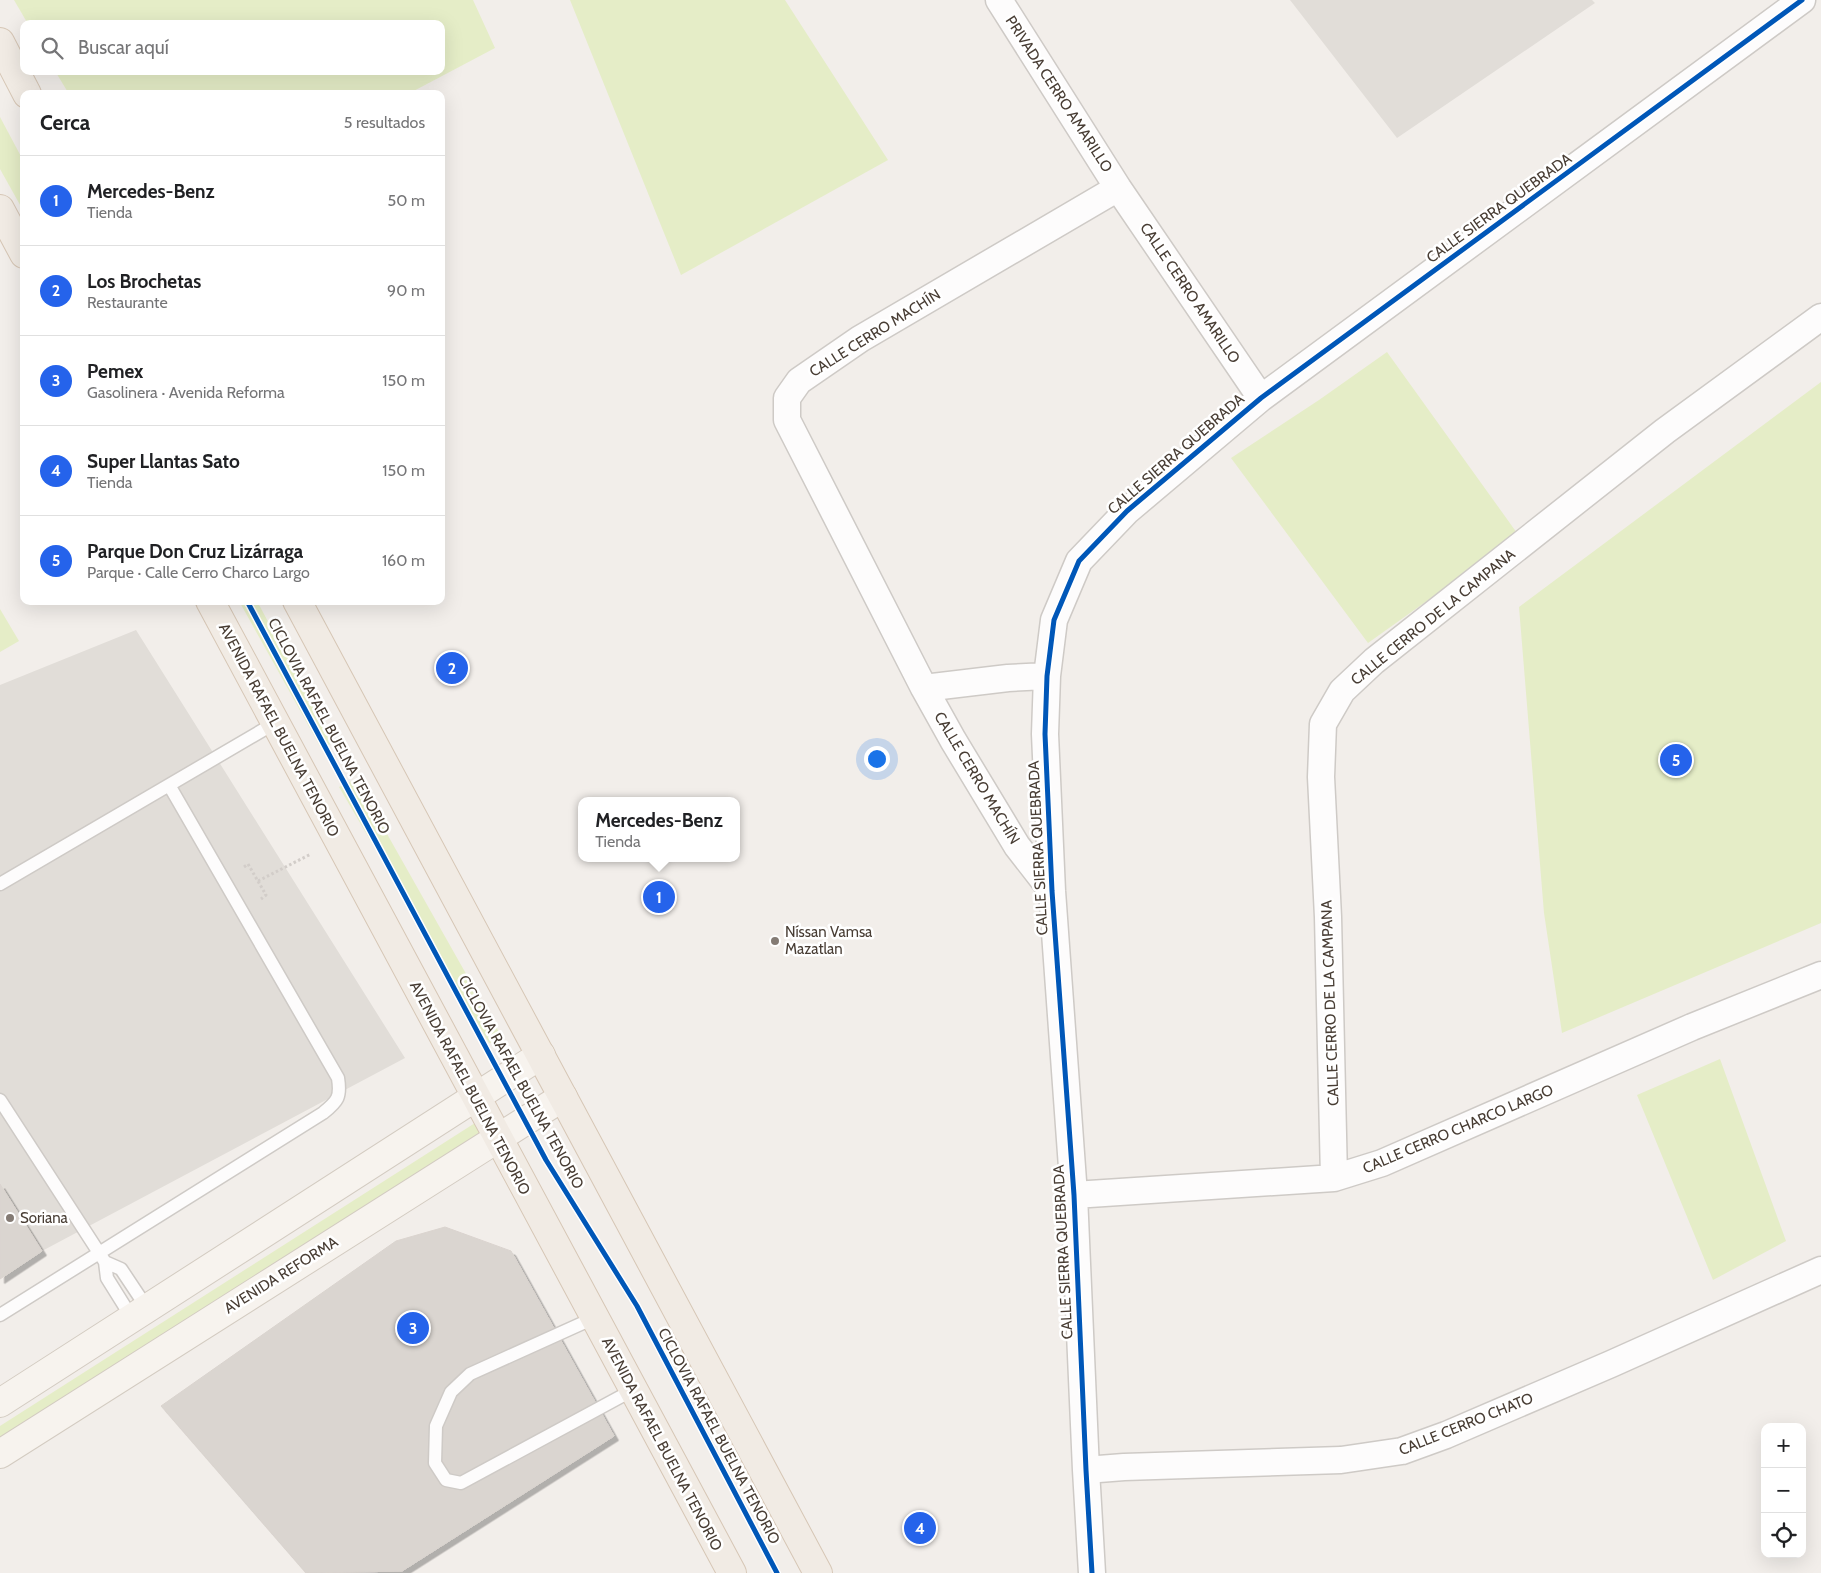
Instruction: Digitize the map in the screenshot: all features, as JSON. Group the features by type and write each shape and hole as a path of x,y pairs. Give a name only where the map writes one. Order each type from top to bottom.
{"main road":[{"path":"0,42 25,90"},
{"path":"0,209 20,246"},
{"name":"AVENIDA RAFAEL BUELNA TENORIO","path":"212,605 732,1573"},
{"path":"299,605 818,1573"},
{"path":"0,1403 541,1055"},
{"name":"AVENIDA REFORMA","path":"0,1454 563,1097"}],"street":[{"name":"PRIVADA CERRO AMARILLO","path":"999,0 1118,188"},
{"name":"CALLE SIERRA QUEBRADA","path":"1092,1573 1074,1195 1052,890 1045,734 1048,676 1054,620 1079,561 1126,511 1261,398 1802,0"},
{"name":"CALLE CERRO AMARILLO","path":"1118,188 1261,398"},
{"name":"CALLE CERRO MACHÍN","path":"1052,890 1017,846 924,688 787,420 788,398 799,381 860,339 1118,188"},
{"name":"CALLE CERRO DE LA CAMPANA","path":"1334,1178 1328,917 1321,777 1323,724 1342,692 1374,661 1665,431 1821,317"},
{"path":"924,688 1008,678 1048,676"},
{"name":"CALLE CERRO CHARCO LARGO","path":"1074,1195 1334,1178 1382,1163 1692,1027 1821,975"},
{"name":"CALLE CERRO CHATO","path":"1086,1470 1124,1466 1341,1460 1402,1451 1446,1435 1602,1368 1821,1270"}],"lane":[{"path":"0,884 275,723"},
{"path":"0,1315 102,1258 323,1113 338,1100 340,1089 338,1078 169,785"},
{"path":"0,1100 102,1258 107,1278 139,1313"},
{"path":"102,1258 121,1269 139,1313"},
{"path":"594,1318 470,1374 451,1392 436,1426 435,1463 446,1480 461,1483 633,1390"}],"path":[{"path":"258,881 338,841"}],"green space":[{"path":"14,0 473,0 495,48 445,74 445,20 26,20"},
{"path":"570,0 785,0 888,160 681,275"},
{"path":"57,75 444,75 416,90 67,90"},
{"path":"0,117 20,154 20,205 0,169"},
{"path":"1387,352 1517,533 1452,583 1368,643 1231,458"},
{"path":"1821,382 1821,923 1562,1033 1544,913 1519,607"},
{"path":"241,605 259,605 333,743 321,748"},
{"path":"0,609 19,641 0,652"},
{"path":"356,779 504,1041 489,1043 339,787"},
{"path":"1720,1059 1786,1241 1713,1280 1637,1095"},
{"path":"475,1123 481,1135 0,1441 0,1426"}],"shaded area":[{"path":"1290,0 1592,0 1595,3 1397,138"},
{"path":"136,630 405,1058 42,1251 0,1184 0,685"}],"building":[{"name":"Soriana","path":"0,1184 42,1251 0,1279"},
{"path":"445,1227 511,1251 614,1436 402,1571 306,1573 161,1406 396,1241"}],"cycle path":[{"path":"1092,1573 1074,1195 1052,891 1045,734 1047,676 1054,620 1079,561 1127,511 1261,398 1802,0"},
{"name":"CICLOVIA RAFAEL BUELNA TENORIO","path":"249,605 546,1160 637,1306 777,1573"}],"place":[{"name":"Los Brochetas","path":"452,668"},
{"name":"Parque Don Cruz Lizárraga","path":"1676,760"},
{"name":"Mercedes-Benz","path":"659,897"},
{"name":"Níssan Vamsa Mazatlan","path":"775,941"},
{"name":"Soriana","path":"10,1218"},
{"name":"Pemex","path":"413,1328"},
{"name":"Super Llantas Sato","path":"920,1528"}]}
